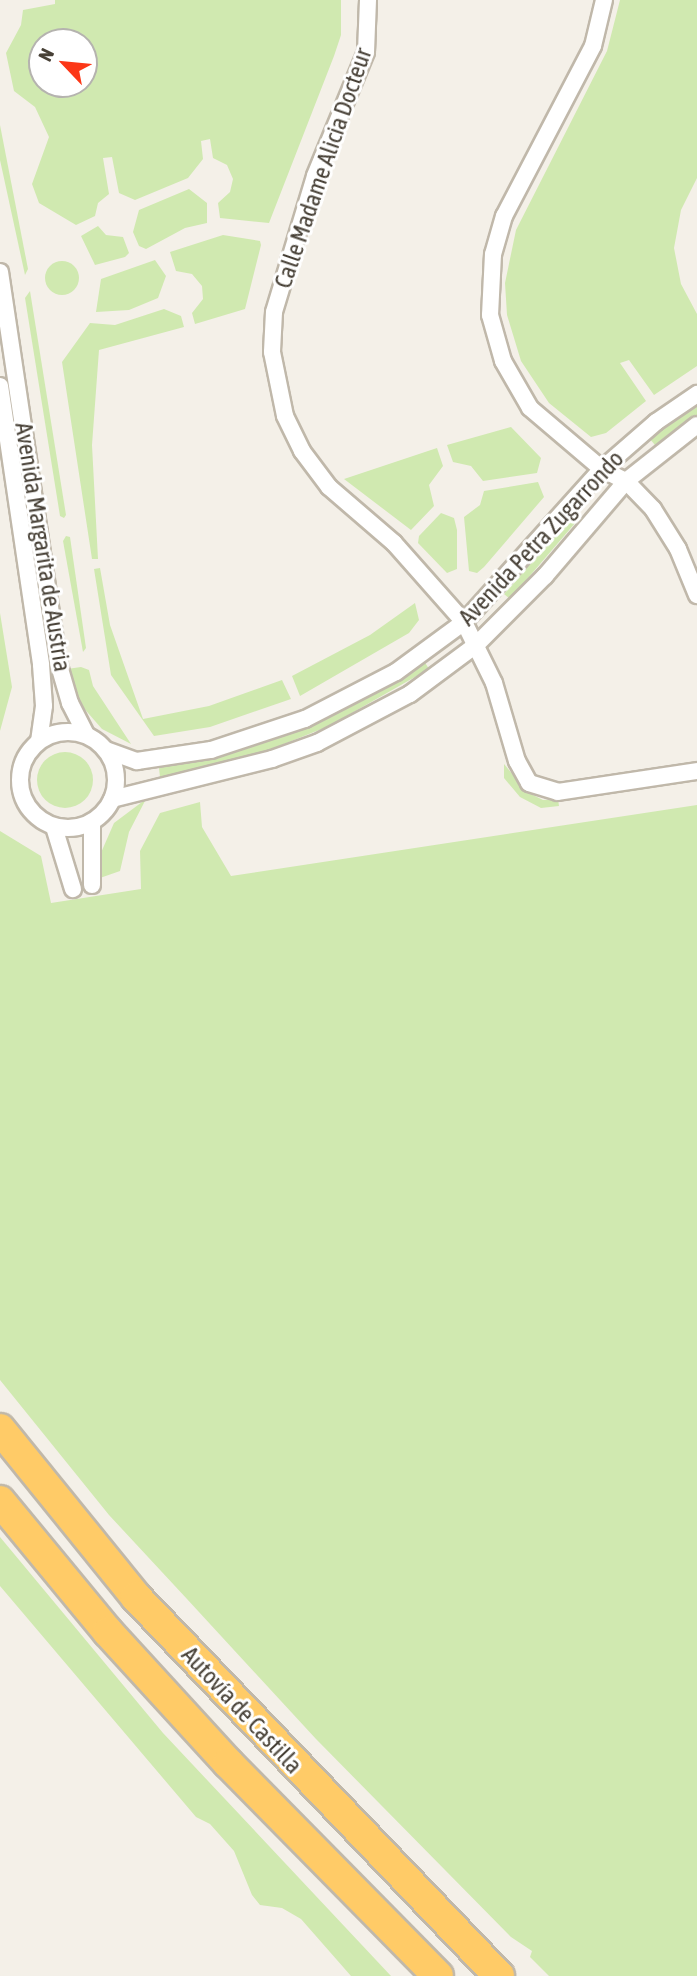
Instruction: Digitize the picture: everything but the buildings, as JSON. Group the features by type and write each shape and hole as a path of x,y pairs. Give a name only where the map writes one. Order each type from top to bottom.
{"highway":[{"name":"Autovía de Castilla","path":"0,1429 136,1597 262,1733 499,1976"},
{"name":"Autovía de Castilla","path":"0,1501 108,1632 228,1763 438,1976"},
{"path":"262,1733 433,1886 523,1976"},
{"path":"228,1763 412,1976"}],"street":[{"name":"Calle Madame Alicia Docteur","path":"368,0 369,33 363,59 315,176 279,287 272,331 275,376 285,416 302,451 329,487 394,543 464,622 506,716 522,775 541,789 558,792 697,771"},
{"path":"604,0 593,46 504,216 490,281 495,335 517,388 554,432 602,469 626,481 653,509 678,549 697,594"},
{"name":"Avenida Margarita de Austria","path":"0,272 58,662 70,703 86,735"},
{"name":"Avenida Margarita de Austria","path":"0,386 41,665 44,706 40,741"},
{"name":"Avenida Petra Zugarrondo","path":"106,750 137,761 254,738 358,694 425,653 464,622 602,469 647,429 697,394"},
{"name":"Avenida Petra Zugarrondo","path":"112,799 260,762 317,743 410,694 476,645 544,576 626,481 697,425"},
{"path":"73,889 54,827 26,805 20,788 27,754 40,741 54,733 86,735 106,750 116,774 112,799 92,822 92,886"},
{"path":"54,827 92,822"}],"green space":[{"path":"55,0 341,0 341,35 269,223 220,218 218,203 230,192 233,179 227,165 213,158 210,139 201,141 203,159 188,178 135,200 119,193 112,157 103,158 109,194 98,203 95,216 76,225 39,203 32,184 49,137 35,107 14,91 6,53 21,25 23,10 55,4"},
{"path":"620,0 697,0 697,178 681,210 674,248 681,284 697,314 697,366 654,395 629,360 620,363 646,401 606,433 591,437 549,403 521,361 507,315 505,283 516,230 607,51"},
{"path":"0,125 28,269 25,275 0,160"},
{"path":"189,189 207,203 207,223 185,228 146,249 139,246 133,232 139,210"},
{"path":"98,226 106,235 123,237 129,253 125,257 95,265 81,236"},
{"path":"223,235 260,241 245,309 195,324 192,313 203,299 202,286 192,274 176,271 170,252"},
{"path":"155,260 166,276 158,298 129,310 96,312 101,279"},
{"path":"62,261 74,266 79,278 74,290 62,295 50,290 45,278 50,266"},
{"path":"30,291 66,515 64,518 60,516 25,298"},
{"path":"164,309 181,316 184,327 99,350 92,445 98,559 92,559 62,362 90,323 115,325"},
{"path":"697,403 697,415 655,445 649,438"},
{"path":"511,427 541,458 537,473 483,481 471,466 453,462 447,445"},
{"path":"437,448 443,466 429,485 434,506 411,530 344,479"},
{"path":"538,482 544,497 484,567 477,573 469,571 464,517 480,505 484,491"},
{"path":"441,513 454,518 457,530 457,569 447,573 418,543 419,536"},
{"path":"570,517 576,522 510,599 504,594"},
{"path":"66,536 70,537 86,648 83,652 63,541"},
{"path":"100,568 110,625 143,719 209,706 282,680 291,699 210,727 154,736 111,675 94,569"},
{"path":"415,603 419,620 409,633 300,696 292,676 370,635"},
{"path":"0,613 12,687 0,731"},
{"path":"424,661 429,669 329,726 254,756 160,777 159,768 257,745 334,714"},
{"path":"81,667 89,670 93,686 131,744 102,729 81,705 67,669"},
{"path":"60,752 70,752 85,760 91,769 91,791 85,800 70,808 60,808 42,796 37,785 37,775 49,757"},
{"path":"504,764 527,792 543,800 558,799 559,806 541,808 520,797 504,778"},
{"path":"146,799 129,832 120,871 100,878 100,855 114,823"},
{"path":"200,802 202,827 231,876 697,805 697,1976 549,1976 530,1957 532,1951 511,1937 316,1739 109,1515 0,1380 0,831 41,856 51,903 141,889 140,851 160,813"},
{"path":"0,1537 163,1733 391,1976 351,1976 301,1919 282,1908 260,1905 252,1895 234,1851 210,1824 196,1817 0,1586"}]}
